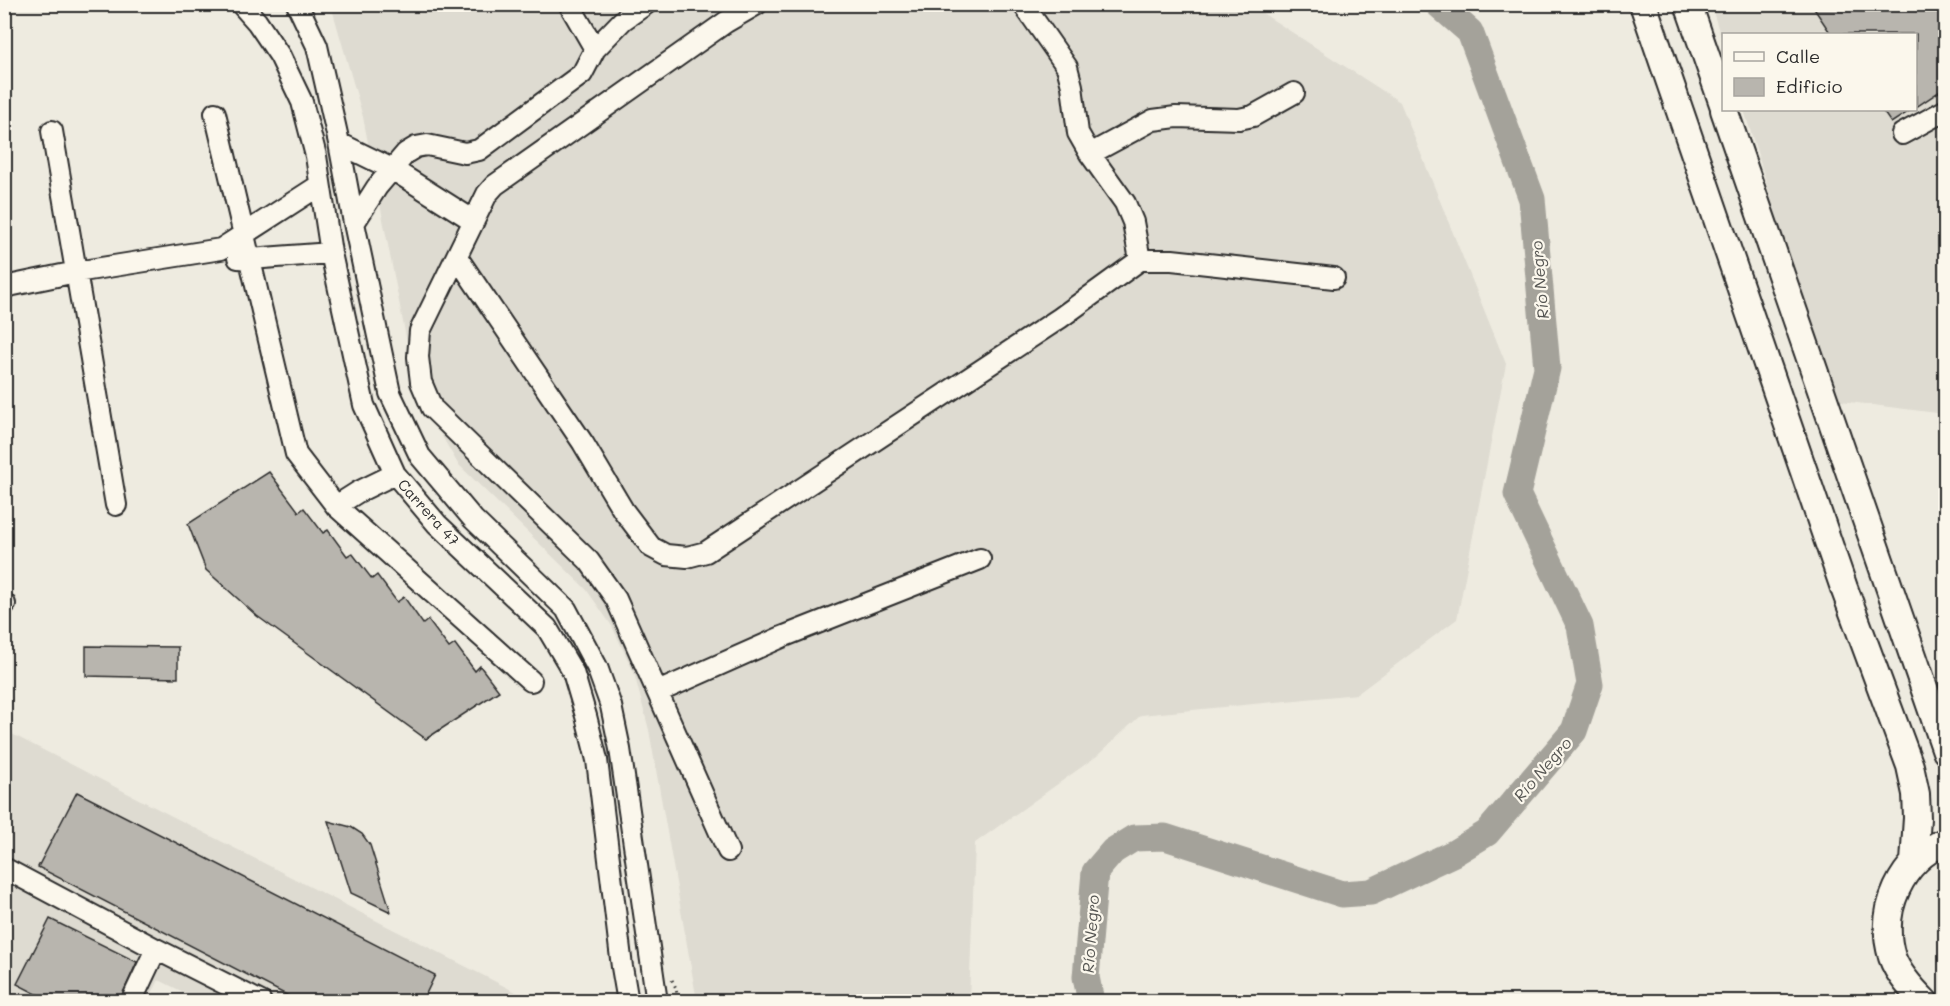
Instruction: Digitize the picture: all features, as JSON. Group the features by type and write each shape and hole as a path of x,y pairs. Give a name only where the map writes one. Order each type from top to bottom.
{"main road":[{"path":"1643,4 1840,577 1910,766 1916,802 1914,862"},
{"path":"1688,4 1722,102"},
{"path":"1725,111 1946,751"},
{"path":"1917,997 1892,958 1887,924 1895,890 1914,862 1933,846 1946,841"}],"street":[{"name":"Carrera 47","path":"241,4 257,22 280,56 302,102 316,156 331,254 364,405 395,474 436,524 547,628 573,672 597,760 628,1002"},
{"name":"Carrera 47","path":"297,4 317,46 390,393 420,456 474,519 566,609 597,667 611,706 620,749 657,1002"},
{"path":"569,4 595,49"},
{"path":"354,223 377,187 406,153 416,147 427,145 465,153 479,150 582,74 595,49 623,20 645,4"},
{"path":"728,851 616,599 589,561 432,408 422,382 418,357 420,331 487,194 495,185 726,22 757,4"},
{"path":"1023,4 1067,67 1072,86 1078,133 1125,203 1133,222 1140,260"},
{"path":"1090,154 1154,120 1176,117 1239,119 1253,116 1294,93"},
{"path":"1902,134 1946,110"},
{"path":"215,113 296,454 336,506 531,681"},
{"path":"52,131 116,505"},
{"path":"339,142 392,169 474,221"},
{"path":"4,287 76,272 221,249 320,185"},
{"path":"221,249 240,258 250,259 331,254"},
{"path":"457,257 583,443 623,510 651,547 666,555 687,556 706,552 1060,318 1140,260 1172,260 1334,279"},
{"path":"336,506 357,492 395,474"},
{"path":"658,692 782,637 980,558"},
{"path":"4,868 261,1002"},
{"path":"131,1002 156,949"}],"path":[{"path":"671,979 676,988 678,1002"}],"shaded area":[{"path":"331,5 1250,5 1400,102 1506,364 1457,619 1357,694 1141,715 1097,756 975,843 969,1001 697,1001 649,730 634,673 612,626 586,589 458,464 435,424 413,373 363,117"},
{"path":"1711,5 1945,5 1945,414 1833,400 1744,111 1917,111 1917,33 1722,33 1722,41"},
{"path":"4,730 533,1001 201,1001 159,980 148,1001 5,1001"}],"building":[{"path":"1811,4 1946,4 1946,87 1917,106 1917,33 1830,33"},
{"path":"1883,111 1909,111 1891,123"},
{"path":"269,472 299,512 304,508 323,533 328,530 347,556 352,553 372,579 377,575 397,602 404,597 423,624 428,620 449,648 455,644 475,671 480,666 499,691 426,739 257,616 206,570 188,524"},
{"path":"86,646 178,647 178,678 86,676"},
{"path":"77,792 435,975 422,1002 300,1002 38,867"},
{"path":"328,821 351,827 362,834 370,845 391,912 351,893"},
{"path":"50,919 137,962 119,1002 52,1002 17,984"}],"waterway":[{"name":"Río Negro","path":"1091,1002 1086,977 1095,872 1113,851 1134,838 1165,837 1342,894 1371,892 1454,853 1487,833 1574,731 1590,684 1580,626 1517,494 1547,368 1532,199 1470,32 1438,4"}]}
